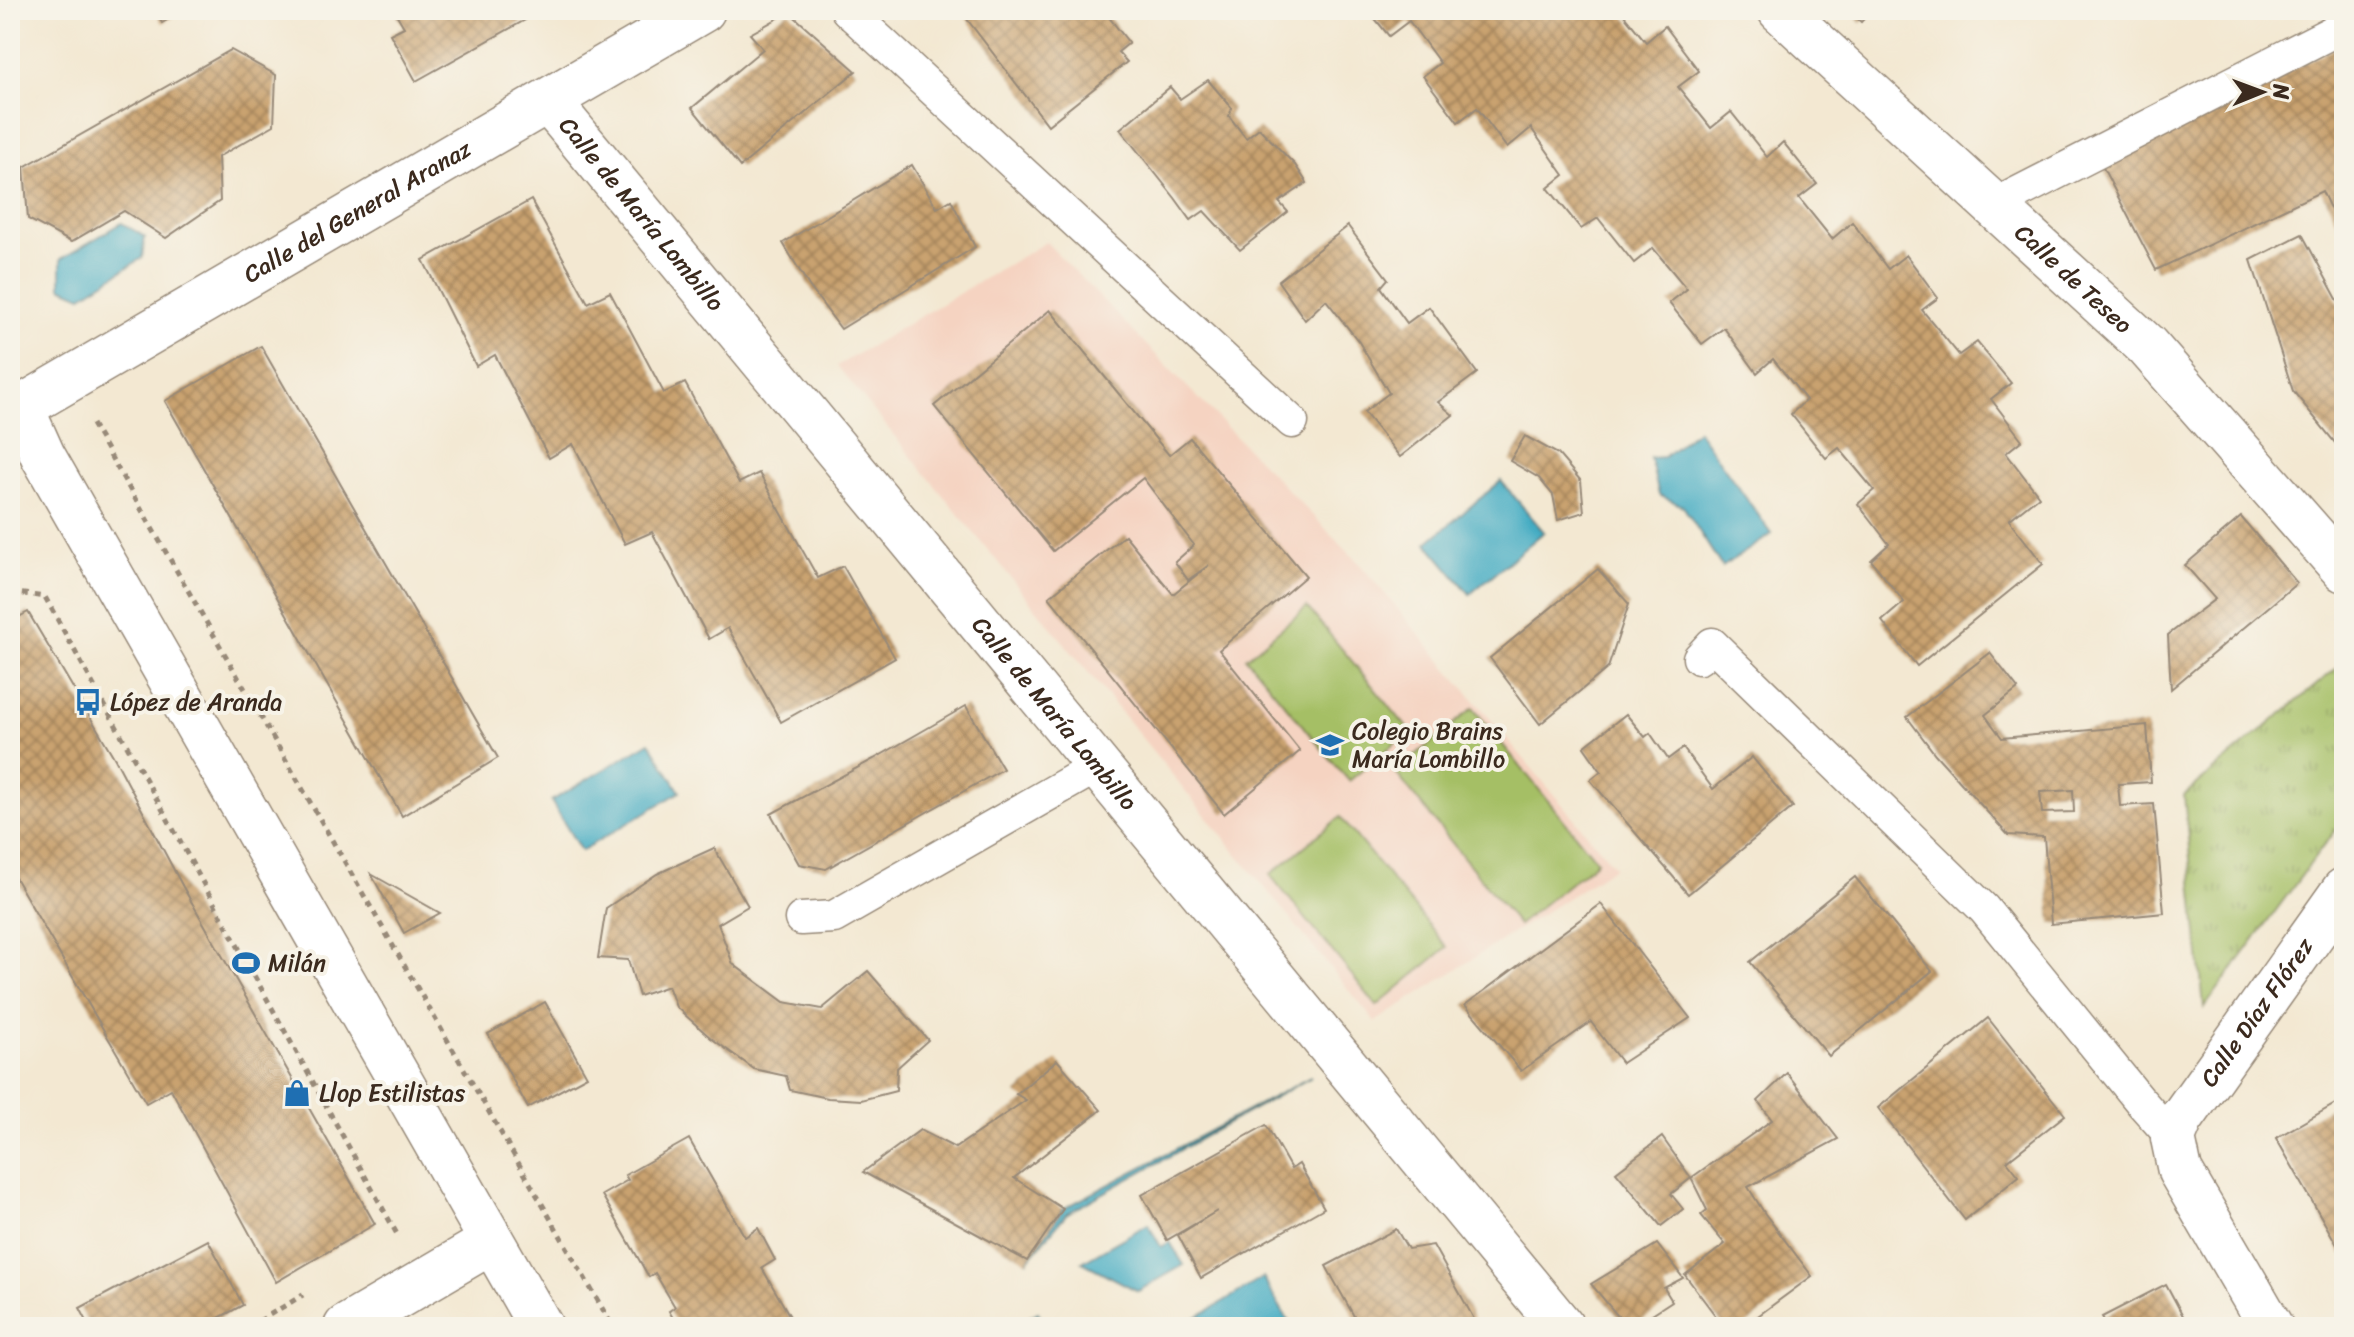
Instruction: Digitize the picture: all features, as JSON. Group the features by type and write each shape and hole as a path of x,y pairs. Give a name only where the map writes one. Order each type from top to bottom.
{"street":[{"name":"Calle del General Aranaz","path":"14,403 544,104 703,10"},
{"name":"Calle de Teseo","path":"1780,10 2147,346 2344,570"},
{"name":"Calle de María Lombillo","path":"544,104 563,119 1562,1327"},
{"path":"14,403 541,1327"},
{"name":"Calle Díaz Flórez","path":"2173,1138 2181,1119 2344,890"},
{"path":"2173,1138 2180,1171 2271,1327"},
{"path":"346,1327 491,1242"}],"lane":[{"path":"847,10 1292,422"},
{"path":"1994,205 2344,26"},
{"path":"1699,658 1712,644 1984,909 2173,1138"},
{"path":"801,919 834,917 1098,766"}],"path":[{"path":"92,425 613,1327"},
{"path":"10,592 45,597 399,1239"}],"shaded area":[{"name":"Colegio Brains María Lombillo","path":"1046,242 1358,562 1615,867 1375,1022 837,366"}],"green space":[{"path":"1307,607 1410,731 1349,781 1246,658"},
{"path":"2344,662 2344,818 2204,1008 2184,795"},
{"path":"1473,708 1597,861 1518,925 1395,772"},
{"path":"1340,817 1447,947 1377,1006 1270,875"}],"water":[{"path":"122,223 145,237 142,258 82,296 61,287 61,259"},
{"path":"1697,430 1772,534 1722,567 1683,506 1659,495 1650,458 1664,457"},
{"path":"1501,481 1544,532 1470,594 1427,543"},
{"path":"650,742 680,792 581,851 551,801"},
{"path":"1311,1077 1066,1214 1027,1261 1063,1209"},
{"path":"1148,1224 1161,1247 1170,1242 1184,1265 1138,1291 1082,1262"},
{"path":"1263,1278 1292,1327 1180,1327"},
{"path":"1038,1312 1047,1327 1012,1327"}],"building":[{"path":"155,10 185,10 162,23"},
{"path":"394,10 543,10 416,81 390,34 404,27"},
{"path":"960,10 1092,10 1095,15 1104,11 1129,43 1118,52 1127,62 1048,125"},
{"path":"1368,10 1588,10 1593,16 1599,10 1620,10 1646,42 1665,26 1699,71 1678,87 1711,128 1731,112 1767,157 1783,142 1817,184 1799,198 1832,239 1852,222 1888,269 1906,255 1938,298 1922,310 1959,355 1977,342 2011,383 1991,399 2022,440 2006,453 2039,496 2009,520 2043,564 1917,666 1882,621 1904,602 1871,560 1889,544 1858,504 1874,490 1839,448 1826,458 1791,414 1806,400 1773,359 1757,373 1724,328 1702,344 1669,303 1687,289 1653,248 1634,263 1598,218 1581,229 1548,188 1564,175 1531,128 1507,148 1477,108 1458,122 1423,76 1440,63 1409,21 1389,36"},
{"path":"1848,10 1872,10 1861,22"},
{"path":"789,12 856,71 740,167 692,108 763,49 750,34"},
{"path":"2344,43 2344,238 2322,191 2156,270 2101,164"},
{"path":"231,50 276,75 274,125 218,157 220,201 166,238 124,211 71,242 28,219 24,167"},
{"path":"1208,80 1232,108 1229,116 1246,138 1259,128 1295,165 1307,183 1279,202 1288,212 1240,250 1204,211 1191,220 1120,129 1170,87 1180,99"},
{"path":"912,165 937,208 951,200 975,247 841,329 809,286 783,243"},
{"path":"531,200 588,303 610,292 664,393 685,383 739,483 759,473 818,578 843,566 895,658 781,722 728,628 709,639 652,532 625,544 573,444 549,458 495,355 476,366 423,260"},
{"path":"1348,226 1388,279 1381,287 1407,323 1429,307 1477,373 1438,402 1453,415 1400,457 1364,412 1389,393 1359,342 1326,300 1305,320 1278,281"},
{"path":"2302,234 2344,312 2344,454 2293,391 2251,260"},
{"path":"1050,310 1169,455 1190,438 1306,576 1219,650 1300,751 1224,814 1049,597 1125,535 1173,594 1209,565 1188,580 1175,562 1194,545 1143,478 1053,551 934,406"},
{"path":"261,346 498,758 402,816 165,401"},
{"path":"1525,436 1558,454 1581,481 1584,512 1558,520 1553,495 1539,478 1510,461"},
{"path":"2241,517 2297,583 2171,689 2168,635 2215,599 2185,565"},
{"path":"1598,569 1629,604 1608,668 1540,724 1490,658"},
{"path":"28,612 115,759 183,887 375,1224 276,1282 171,1089 146,1103 10,869 10,622"},
{"path":"1990,653 2018,689 1985,715 2002,738 2147,725 2151,782 2118,784 2120,806 2154,804 2164,913 2051,924 2044,837 2008,835 1935,754 1907,717","holes":["2073,790 2074,812 2042,813 2040,792"]},
{"path":"966,706 1003,769 826,869 799,864 771,814"},
{"path":"1626,714 1645,737 1650,733 1668,759 1683,748 1713,789 1752,757 1793,807 1688,894 1590,780 1601,771 1584,747"},
{"path":"714,848 748,906 718,924 733,964 784,1002 822,1009 868,971 928,1040 897,1068 896,1091 861,1100 828,1098 790,1090 786,1076 754,1069 711,1038 676,1007 668,986 639,996 628,960 598,958 606,908 657,874"},
{"path":"371,874 440,913 404,933"},
{"path":"1855,877 1932,971 1829,1056 1750,962"},
{"path":"1601,904 1690,1018 1622,1063 1591,1022 1521,1071 1465,1005"},
{"path":"545,1002 587,1076 528,1108 488,1034"},
{"path":"1988,1018 2065,1115 2007,1161 2019,1176 1965,1220 1878,1108"},
{"path":"1057,1060 1101,1110 1014,1178 1063,1209 1027,1261 863,1172 920,1130 955,1148 1026,1100 1016,1094"},
{"path":"1787,1073 1838,1139 1748,1187 1812,1276 1743,1327 1724,1327 1685,1275 1725,1244 1701,1215 1707,1210 1691,1178 1772,1120 1758,1101"},
{"path":"2344,1099 2344,1257 2276,1138"},
{"path":"1266,1125 1291,1169 1299,1164 1324,1208 1201,1278 1178,1235 1217,1211 1167,1240 1142,1195"},
{"path":"1662,1137 1691,1178 1671,1194 1683,1209 1661,1226 1616,1172"},
{"path":"689,1139 745,1237 758,1228 775,1260 762,1268 796,1327 678,1327 669,1311 675,1307 655,1273 649,1277 602,1195 628,1180 625,1175"},
{"path":"1396,1229 1408,1249 1433,1245 1474,1319 1459,1327 1360,1327 1326,1266"},
{"path":"208,1240 243,1305 202,1327 90,1327 80,1308"},
{"path":"1657,1244 1683,1278 1664,1288 1672,1301 1632,1327 1627,1327 1591,1284"},
{"path":"2166,1284 2189,1327 2108,1327 2102,1317"}],"place":[{"name":"López de Aranda","path":"88,702"},
{"name":"Colegio Brains María Lombillo","path":"1330,745"},
{"name":"Milán","path":"246,963"},
{"name":"Llop Estilistas","path":"297,1093"}]}
